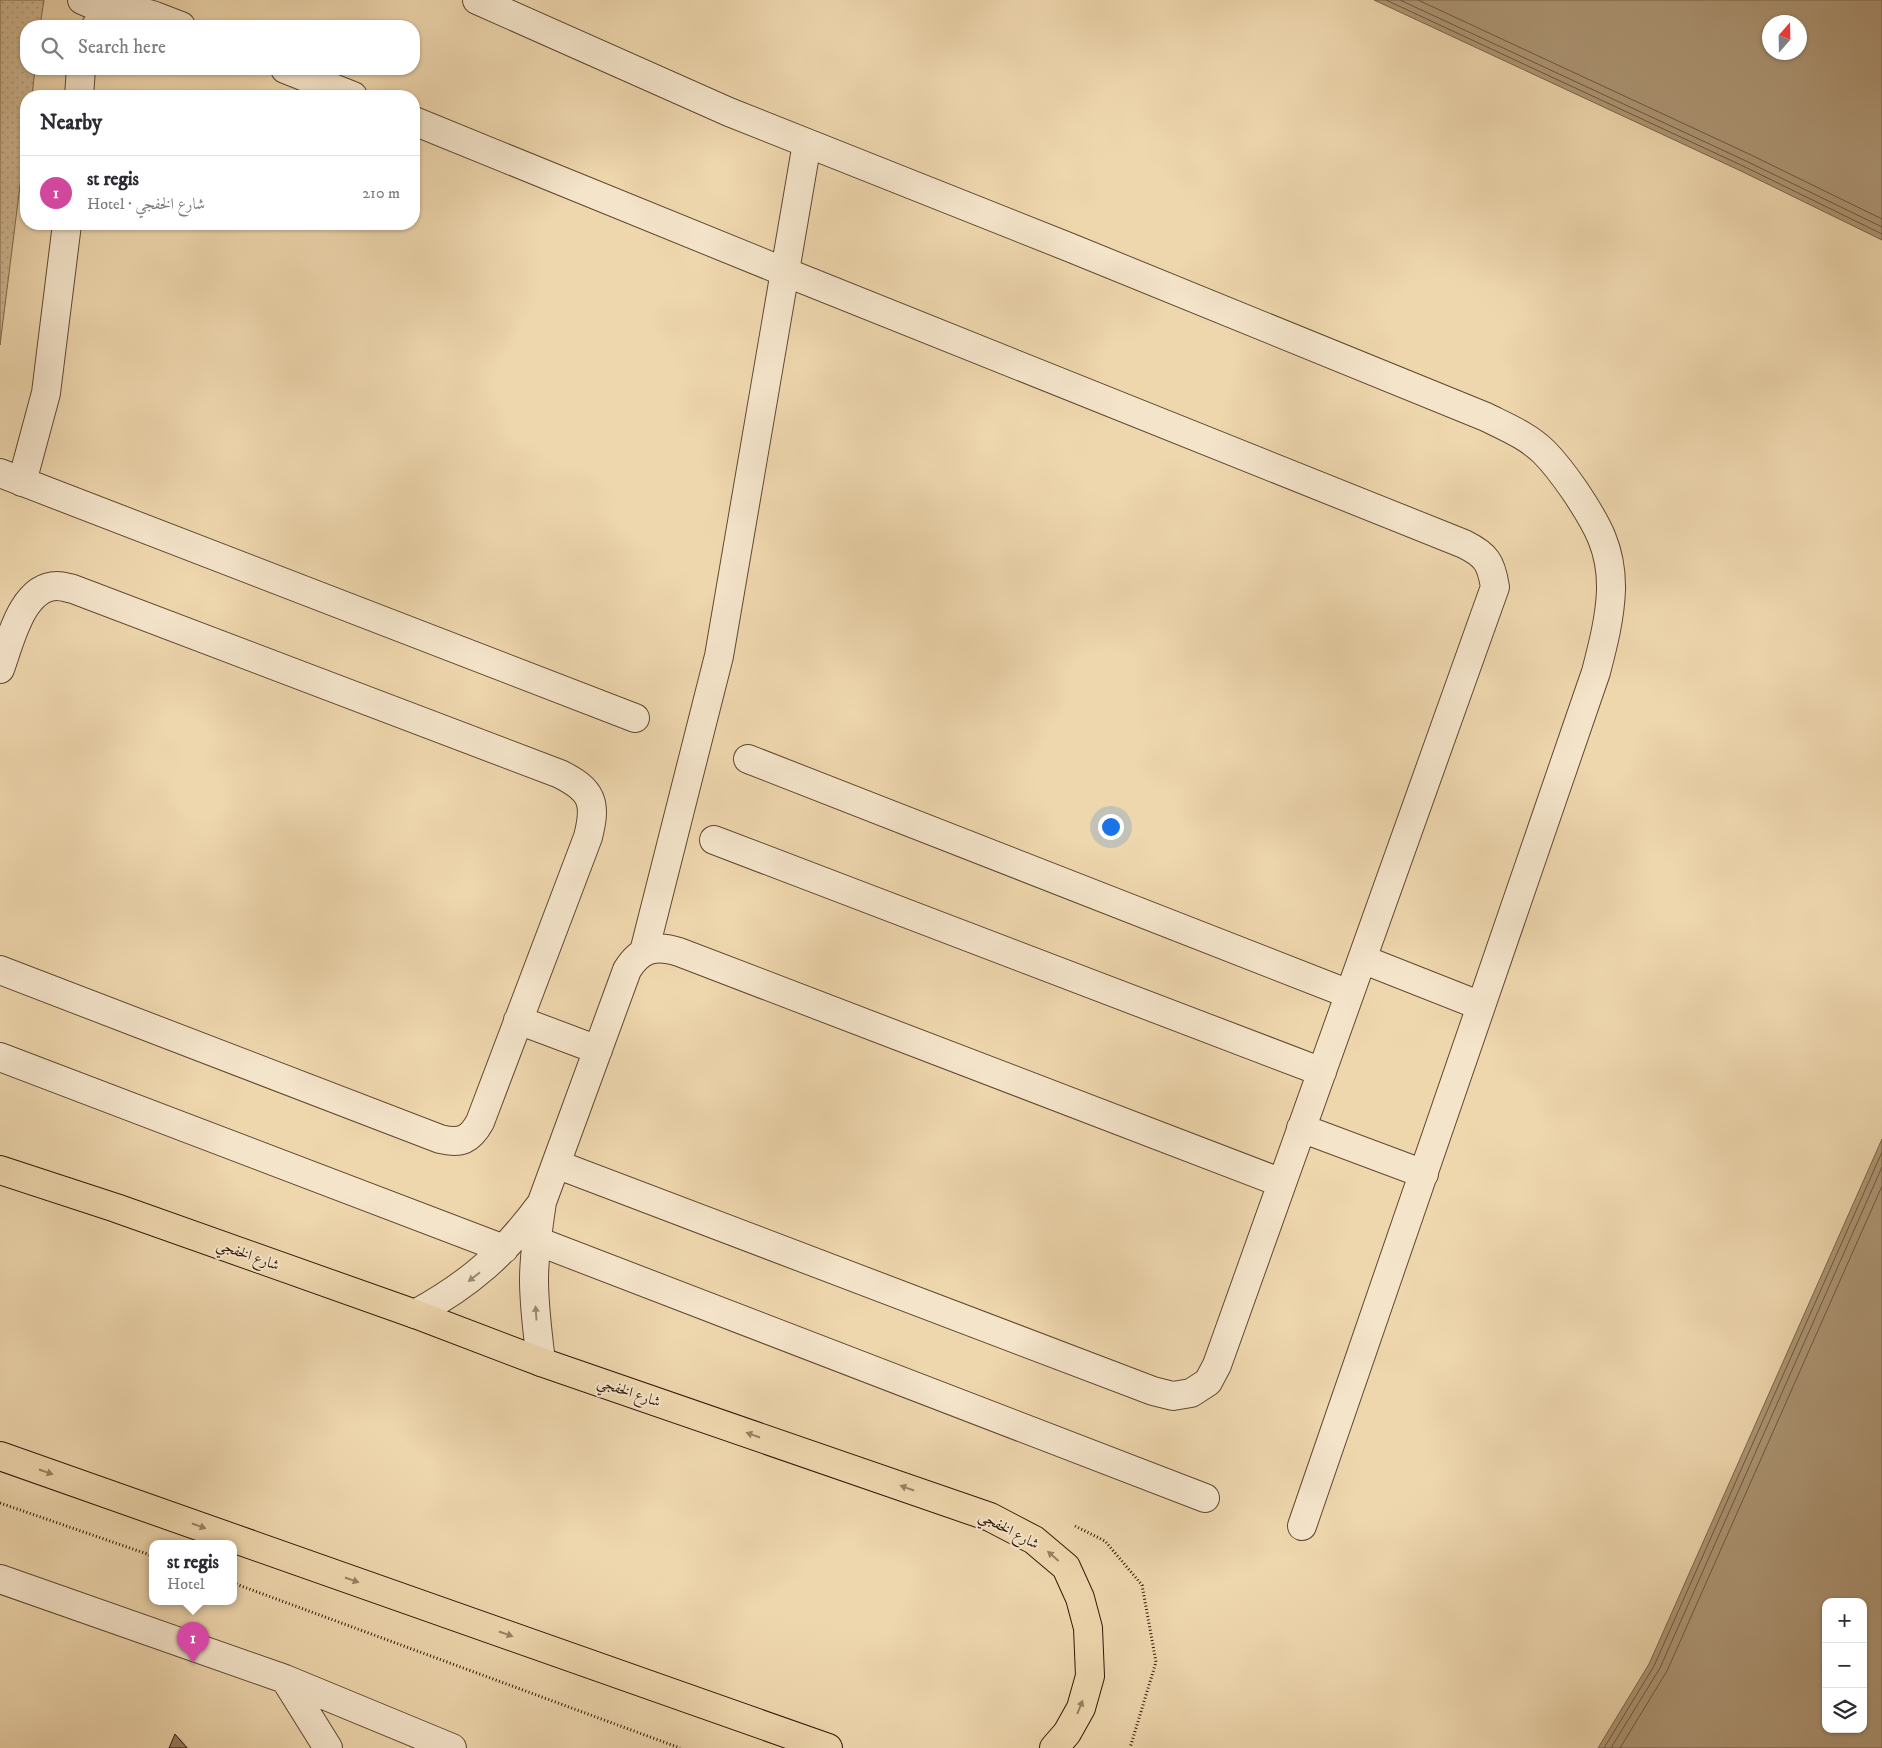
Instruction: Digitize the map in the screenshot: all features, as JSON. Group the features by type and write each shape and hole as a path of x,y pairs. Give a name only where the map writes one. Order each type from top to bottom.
{"highway":[{"name":"شارع الخفجي","path":"0,1170 116,1208 415,1314 541,1362 990,1517 1034,1540 1066,1568 1080,1598 1088,1628 1090,1676 1081,1708 1067,1733 1054,1748"},
{"path":"0,1456 828,1748"}],"street":[{"path":"82,0 105,20 132,10 165,20"},
{"path":"477,0 729,112 1071,248 1515,431 1544,452 1567,480 1596,522 1608,557 1611,589 1607,626 1596,672 1302,1526"},
{"path":"79,90 81,75"},
{"path":"300,75 338,90"},
{"path":"420,123 1464,544 1481,553 1492,568 1495,587 1217,1364 1208,1382 1191,1393 1173,1396 1135,1384 556,1164"},
{"path":"644,952 719,656 807,143"},
{"path":"66,230 46,394 11,477 635,718"},
{"path":"0,668 27,602 40,591 56,586 73,589 560,774 577,783 590,798 593,818 588,837 480,1122 474,1133 464,1140 452,1142 440,1139 0,970"},
{"path":"748,759 1350,994"},
{"path":"714,840 1322,1072"},
{"path":"541,1362 534,1280 542,1202 628,970 634,959 644,952 655,948 667,948 1282,1183"},
{"path":"1362,960 1481,1006"},
{"path":"518,1020 598,1050"},
{"path":"0,1056 504,1249"},
{"path":"1301,1128 1424,1174"},
{"path":"415,1314 456,1290 482,1271 504,1249 542,1202"},
{"path":"537,1241 1205,1498"},
{"path":"0,1579 284,1679 452,1748"},
{"path":"284,1679 328,1748"}],"path":[{"path":"0,1503 149,1555"},
{"path":"237,1584 680,1748"}],"shaded area":[{"path":"0,0 44,0 41,20 20,20 20,75 34,75 33,90 20,90 20,186 0,345"}],"water":[{"path":"1374,0 1882,0 1882,240 1741,171"},
{"path":"1882,1139 1882,1748 1598,1748 1649,1664"}],"building":[{"path":"175,1734 187,1748 169,1748"}],"place":[{"name":"st regis","path":"193,1663"}]}
